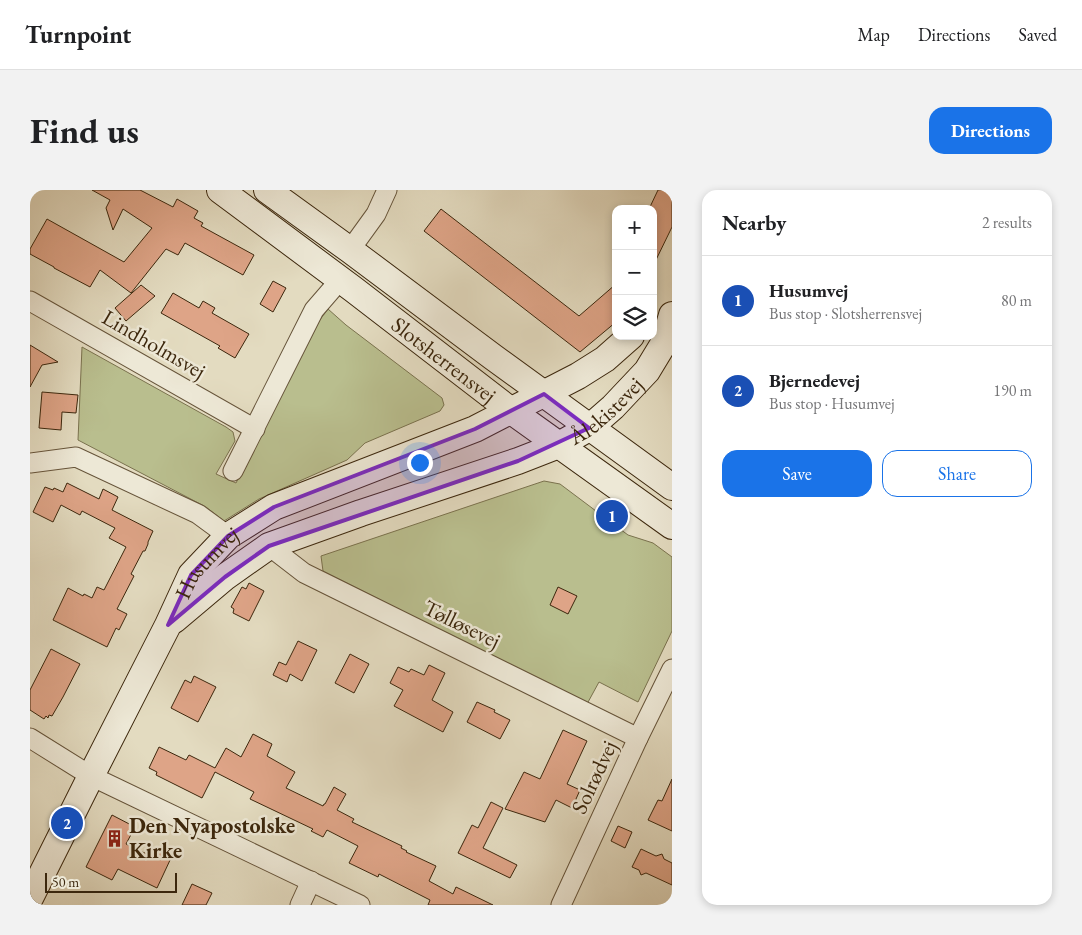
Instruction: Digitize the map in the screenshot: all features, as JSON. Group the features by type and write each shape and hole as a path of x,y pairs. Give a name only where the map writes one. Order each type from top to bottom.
{"street":[{"name":"Slotsherrensvej","path":"220,190 353,289 510,410 672,526"},
{"name":"Slotsherrensvej","path":"267,190 589,428 672,487"},
{"path":"350,250 376,214 387,190"},
{"path":"233,471 314,310 340,280"},
{"name":"Lindholmsvej","path":"30,301 255,429"},
{"path":"657,315 672,304"},
{"name":"Ålekistevej","path":"559,445 589,428 613,407 647,371 664,343 672,315"},
{"name":"Ålekistevej","path":"510,410 578,376 605,359 626,340"},
{"name":"Husumvej","path":"30,898 168,625 191,575 228,536 274,507 475,429 510,410"},
{"name":"Husumvej","path":"168,625 225,576 269,546 361,513 518,461 559,445"},
{"path":"30,463 76,457 198,514 228,536"},
{"name":"Tølløsevej","path":"269,546 304,573 638,738"},
{"name":"Solrødvej","path":"561,905 672,669"},
{"path":"30,738 91,776 360,905"},
{"path":"300,905 311,881"}],"highlighted area":[{"path":"544,394 589,428 518,461 269,546 225,577 168,625 191,575 228,536 274,507 475,429"}],"green space":[{"path":"328,309 346,325 442,398 444,405 440,411 365,443 347,460 259,499 224,521 206,507 78,440 82,347 233,432 235,441 216,474 236,483 313,329"},
{"path":"544,481 560,484 628,535 653,543 672,557 672,631 638,702 599,682 587,704 323,571 321,556"}],"building":[{"path":"92,190 140,190 173,207 177,199 198,211 194,218 203,223 201,226 254,255 243,275 185,243 178,255 166,249 131,293 100,270 90,287 30,254 30,249 47,219 124,262 152,228 123,209 113,230 106,208 110,200"},
{"path":"658,190 672,190 672,227 657,258 657,205 651,205"},
{"path":"441,209 579,316 612,287 612,325 580,352 424,231"},
{"path":"273,281 286,288 273,312 260,304"},
{"path":"141,285 155,296 126,321 115,308"},
{"path":"173,293 199,308 203,301 215,308 212,313 249,334 235,358 218,348 220,346 161,313"},
{"path":"30,345 58,362 42,365 30,387"},
{"path":"42,392 78,395 76,413 62,412 61,430 39,428"},
{"path":"67,483 99,499 103,489 118,497 112,510 153,531 145,551 143,551 131,574 134,576 117,609 127,614 119,630 116,628 107,647 53,620 68,588 83,596 84,594 92,598 97,587 104,590 126,547 109,538 115,528 82,511 80,515 61,505 53,522 33,512 45,487 63,492"},
{"path":"249,583 264,591 249,621 233,613 234,609 231,607 242,587 246,589"},
{"path":"558,587 577,596 568,614 550,605"},
{"path":"298,641 317,650 302,681 290,674 287,682 273,675 279,662 286,665"},
{"path":"51,649 80,664 52,716 49,715 48,718 46,716 44,719 30,710 30,690"},
{"path":"350,654 369,664 354,693 335,683"},
{"path":"429,665 445,673 432,700 453,712 443,732 394,706 403,690 390,683 398,667 409,672 411,669 424,675"},
{"path":"194,676 216,687 198,722 171,708 185,680 191,683"},
{"path":"477,702 495,710 494,712 510,720 500,739 467,722"},
{"path":"563,730 587,741 567,784 580,790 572,808 556,800 545,822 505,809 524,772 540,779"},
{"path":"253,734 272,744 267,756 295,772 286,788 323,806 334,787 346,794 337,810 354,819 352,822 402,846 401,848 406,852 436,866 429,881 453,894 456,887 493,905 428,905 430,900 379,874 378,877 349,863 358,846 327,830 323,837 311,831 313,829 250,799 254,792 215,772 202,798 156,775 157,772 149,768 159,747 186,760 189,755 215,768 226,748 241,757"},
{"path":"672,779 672,831 648,820 658,800 662,801"},
{"path":"491,802 503,808 483,848 517,865 510,878 458,853 472,825 478,828"},
{"path":"112,815 135,827 126,844 155,858 158,851 171,858 157,888 118,869 112,880 86,867"},
{"path":"618,826 632,832 625,848 611,841"},
{"path":"641,849 656,856 662,854 664,859 672,863 672,885 646,873 641,875 639,870 632,867"},
{"path":"192,884 212,893 206,905 182,905"}],"place":[{"name":"Husumvej","path":"612,516"},
{"name":"Bjernedevej","path":"67,823"},
{"name":"Den Nyapostolske Kirke","path":"115,838"}]}
